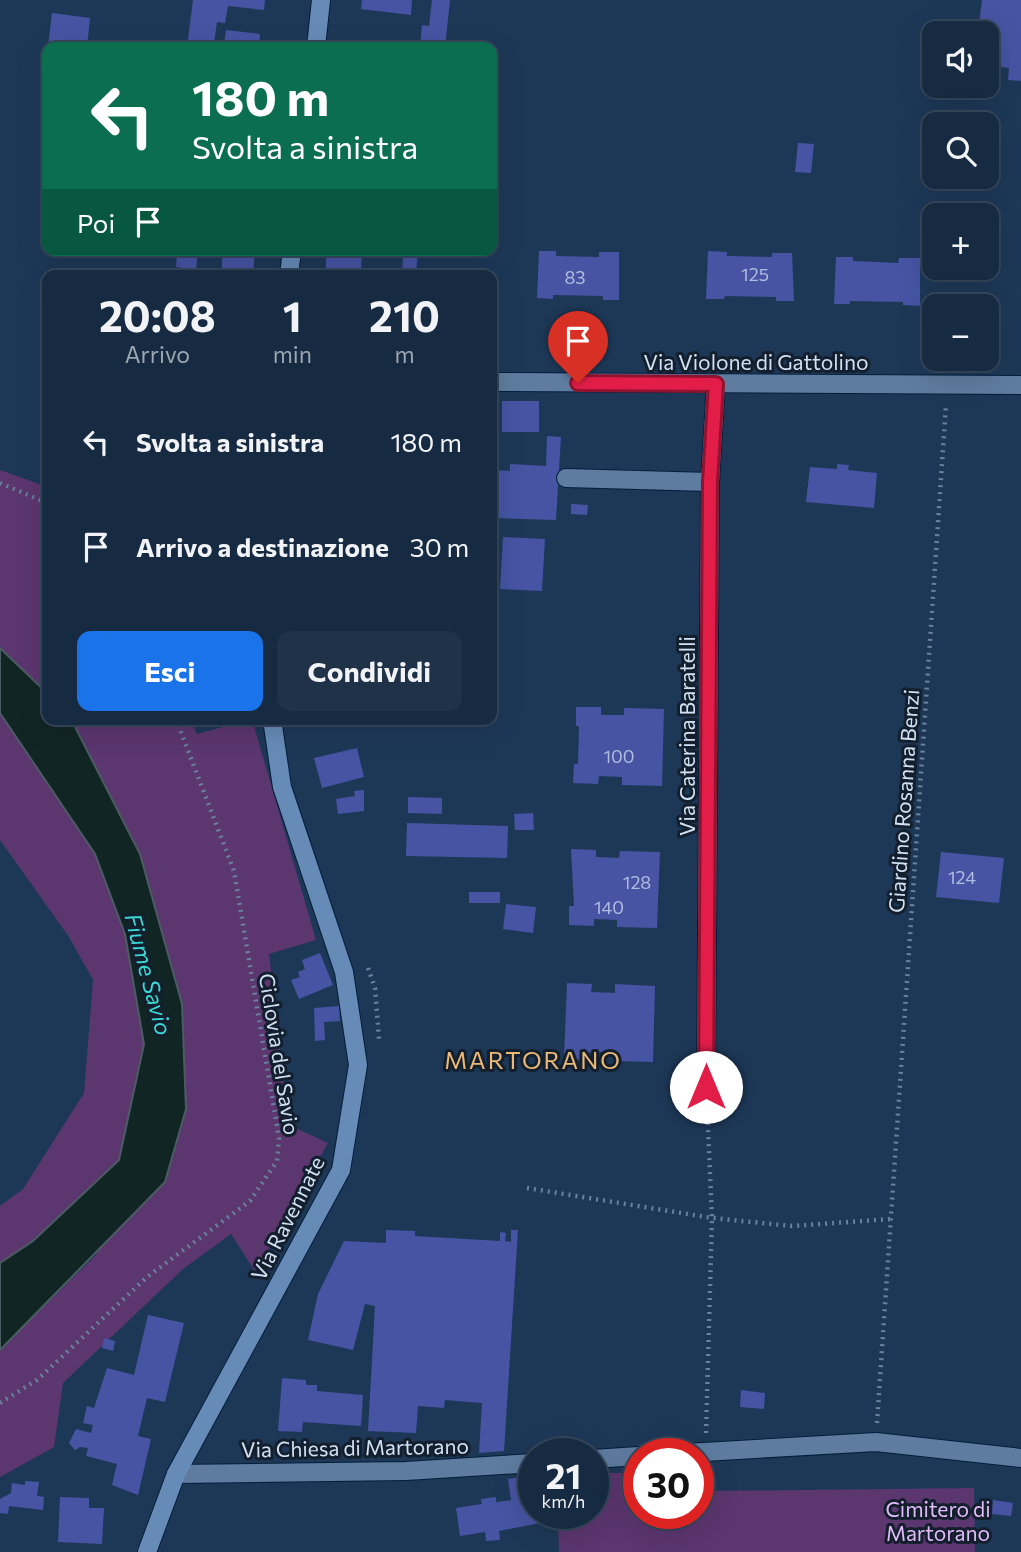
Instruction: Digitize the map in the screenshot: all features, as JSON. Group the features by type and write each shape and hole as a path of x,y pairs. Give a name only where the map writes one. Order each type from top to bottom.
{"main road":[{"path":"317,42 321,0"},
{"name":"Via Ravennate","path":"147,1552 176,1474 341,1170 358,1065 344,972 282,787 273,725"}],"street":[{"name":"Via Violone di Gattolino","path":"497,382 1021,385"},
{"name":"Via Caterina Baratelli","path":"706,1087 710,482 716,384"},
{"path":"566,478 710,482"},
{"path":"714,1452 876,1442 1021,1458"},
{"name":"Via Chiesa di Martorano","path":"176,1474 406,1471 518,1464"}],"path":[{"name":"Giardino Rosanna Benzi","path":"876,1442 947,385"},
{"path":"0,483 42,501"},
{"name":"Ciclovia del Savio","path":"0,1403 37,1380 148,1277 250,1201 277,1161 279,1138 234,871 178,725"},
{"path":"365,962 375,988 379,1042"},
{"path":"706,1087 712,1218 706,1438"},
{"path":"527,1188 712,1218 792,1226 890,1219"}],"green space":[{"path":"0,470 42,485 42,688 0,648"},
{"path":"0,713 95,854 125,934 144,1044 119,1160 33,1241 0,1263 0,1206 23,1189 84,1093 93,980 69,937 0,840"},
{"path":"74,725 193,725 197,734 230,725 254,725 316,940 269,954 289,1125 328,1143 256,1273 231,1234 183,1269 63,1383 54,1447 0,1477 0,1350 96,1255 182,1004 140,854"},
{"name":"Cimitero di Martorano","path":"609,1473 623,1473 623,1529 714,1529 714,1491 974,1488 975,1552 559,1552 558,1529 609,1529"}],"water":[{"name":"Fiume Savio","path":"0,648 42,688 42,725 74,725 140,854 182,1004 186,1109 165,1182 0,1350 0,1263 33,1241 119,1160 144,1044 125,934 95,854 0,713"}],"building":[{"path":"193,0 265,0 264,10 228,6 225,23 217,22 214,42 188,42"},
{"path":"362,0 412,0 411,15 361,9"},
{"path":"432,0 450,0 446,42 420,42 422,25 429,26"},
{"path":"982,0 1021,0 1021,81 1008,80 1009,68 999,67 999,21 979,21"},
{"path":"52,13 90,18 88,42 49,42"},
{"path":"226,30 260,34 259,42 224,42"},
{"path":"798,143 814,144 811,173 795,172"},
{"path":"539,251 556,251 556,256 599,257 599,252 619,252 619,300 603,300 603,296 553,295 553,299 537,298"},
{"path":"708,251 727,252 727,256 772,257 772,253 792,253 794,301 776,301 776,297 725,296 724,299 706,299"},
{"path":"177,256 197,256 196,270 176,267"},
{"path":"223,256 255,256 253,270 221,270"},
{"path":"327,256 362,256 361,270 325,270"},
{"path":"403,256 418,256 416,270 402,270"},
{"path":"836,257 853,257 853,261 898,263 899,258 920,258 920,306 903,305 903,302 850,301 850,304 834,304"},
{"path":"502,401 539,401 539,432 502,432"},
{"path":"547,436 561,437 556,520 497,518 497,470 510,471 510,464 546,466"},
{"path":"837,464 849,465 848,470 877,473 874,508 806,502 810,467 837,469"},
{"path":"571,504 588,505 587,515 571,514"},
{"path":"503,537 545,539 542,591 500,589"},
{"path":"576,707 601,707 601,715 624,715 624,708 664,709 662,786 622,785 622,777 599,776 598,784 573,783 574,764 578,764 579,726 576,726"},
{"path":"357,748 364,777 322,788 314,758"},
{"path":"364,790 364,811 338,814 336,799 355,796 354,791"},
{"path":"408,797 442,798 442,814 408,813"},
{"path":"533,813 534,830 515,830 514,814"},
{"path":"407,823 508,826 507,858 406,856"},
{"path":"571,849 596,850 596,857 619,858 620,851 660,852 657,928 617,927 617,920 594,919 594,926 569,925 569,906 574,906"},
{"path":"941,852 1004,858 999,903 936,897"},
{"path":"469,892 500,892 500,903 469,903"},
{"path":"506,904 536,907 533,933 503,929"},
{"path":"320,953 333,985 299,999 291,980 300,977 298,972 305,969 302,960"},
{"path":"567,983 592,984 591,992 615,993 615,984 655,986 653,1062 613,1061 613,1052 589,1052 589,1060 564,1059"},
{"path":"339,1006 340,1021 324,1022 325,1040 315,1041 314,1008"},
{"path":"386,1230 415,1231 415,1236 500,1241 500,1232 506,1233 505,1241 511,1242 511,1230 518,1230 504,1451 479,1453 482,1403 445,1400 444,1408 418,1406 416,1433 368,1431 375,1306 365,1304 353,1350 308,1340 318,1294 344,1241 386,1243"},
{"path":"148,1315 184,1323 165,1402 147,1398 138,1436 151,1439 138,1495 112,1485 117,1464 86,1456 88,1448 80,1447 75,1450 69,1443 76,1429 91,1433 93,1425 83,1423 87,1406 94,1408 107,1368 134,1375"},
{"path":"104,1338 115,1341 113,1351 102,1348"},
{"path":"282,1378 306,1380 306,1385 317,1385 317,1391 363,1395 361,1426 303,1422 302,1432 278,1431"},
{"path":"741,1390 765,1393 764,1409 740,1407"},
{"path":"518,1478 518,1527 499,1531 500,1540 486,1541 485,1532 460,1536 456,1508 482,1504 481,1499 496,1497 496,1502 511,1500 508,1479"},
{"path":"25,1481 39,1482 37,1496 44,1497 43,1510 9,1506 8,1514 0,1513 0,1499 11,1493 12,1483 25,1485"},
{"path":"60,1497 89,1498 89,1508 104,1508 102,1544 58,1542"},
{"path":"993,1500 1013,1503 1011,1516 992,1514"}],"district":[{"name":"MARTORANO","path":"533,1059"}],"route":[{"path":"578,383 716,384 710,482 706,1087"}]}
